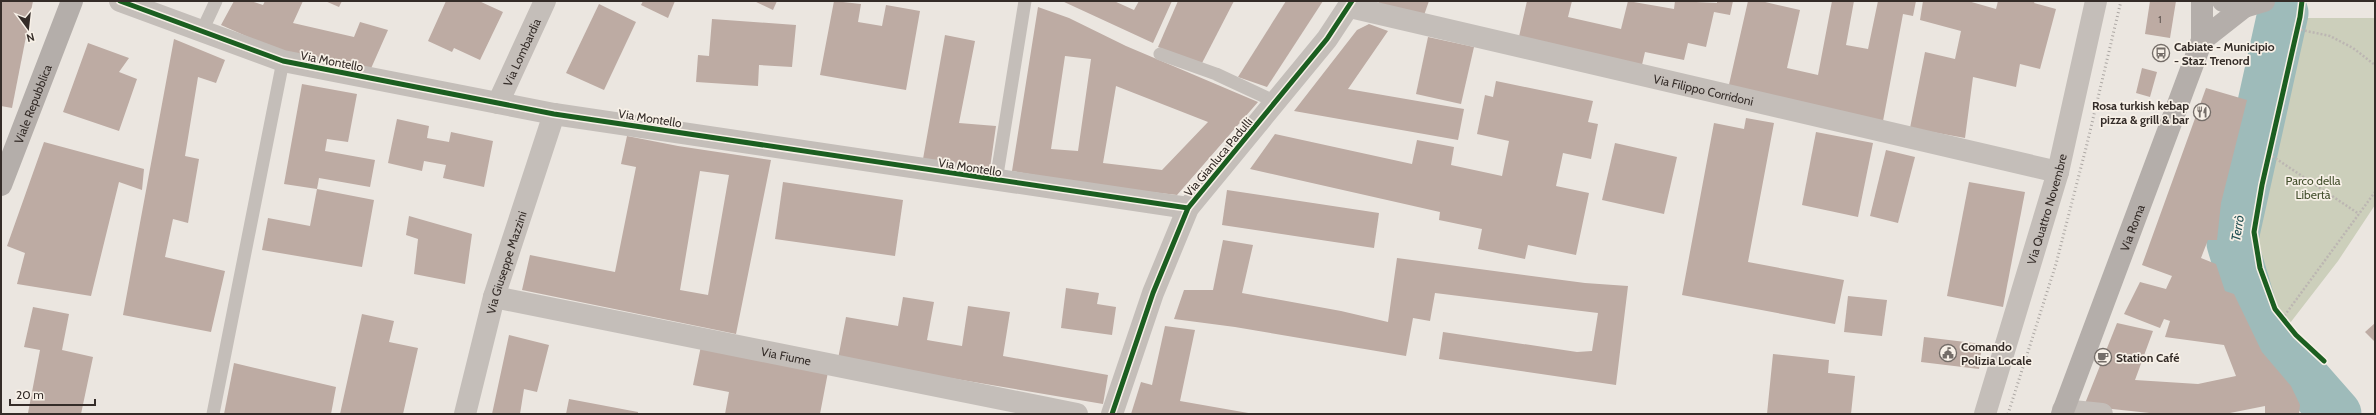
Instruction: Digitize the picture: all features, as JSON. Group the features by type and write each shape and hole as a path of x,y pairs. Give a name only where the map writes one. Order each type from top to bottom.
{"street":[{"name":"Viale Repubblica","path":"1,185 72,1"},
{"name":"Via Montello","path":"120,1 283,61 554,114 996,181 1188,208"},
{"name":"Via Lombardia","path":"498,103 545,1"},
{"name":"Via Quattro Novembre","path":"1985,414 2010,338 2058,172 2096,1"},
{"name":"Via Roma","path":"2063,412 2202,40 2202,1"},
{"path":"2223,1 2244,6"},
{"path":"2202,40 2244,6 2264,1"},
{"name":"Via Filippo Corridoni","path":"1351,4 2058,172"},
{"name":"Via Gianluca Padulli","path":"1112,414 1153,293 1188,208 1276,102 1351,4"},
{"name":"Via Giuseppe Mazzini","path":"465,414 494,297 554,114"},
{"name":"Via Fiume","path":"494,297 1077,414"},
{"path":"2063,412 2102,414"}],"lane":[{"path":"202,31 216,1"},
{"name":"Via Montello","path":"996,181 1025,1"},
{"path":"1160,54 1216,74 1276,102"},
{"path":"213,414 283,61"}],"path":[{"path":"2295,36 2298,23"},
{"path":"2297,29 2330,36 2353,48 2375,65"},
{"path":"2267,162 2271,147"},
{"path":"2269,154 2359,214"},
{"path":"2287,324 2280,316 2375,192"}],"green space":[{"name":"Parco della Libertà","path":"2290,18 2375,18 2375,205 2338,261 2280,336 2263,306 2250,273 2244,239 2244,221 2251,181 2270,113"}],"building":[{"path":"1,1 33,1 12,108 1,106"},
{"path":"234,1 251,1 263,5 265,1 303,1 293,23 354,37 360,22 388,30 369,73 275,49 221,25"},
{"path":"325,1 342,1 339,7"},
{"path":"446,1 479,1 503,12 480,60 454,48 452,52 428,41"},
{"path":"643,1 675,1 668,18 641,5"},
{"path":"754,1 777,1 773,10"},
{"path":"834,1 861,4 858,22 882,26 886,5 920,11 906,90 820,75"},
{"path":"1062,1 1114,1 1134,10 1139,1 1172,1 1153,43"},
{"path":"1178,1 1234,1 1201,65 1158,47"},
{"path":"1286,1 1323,1 1267,87 1238,77"},
{"path":"1378,1 1429,1 1423,18 1382,11"},
{"path":"1527,1 1572,1 1568,17 1621,29 1628,1 1674,9 1675,1 1717,3 1717,1 1733,1 1730,15 1714,12 1706,47 1688,43 1684,60 1645,52 1641,69 1518,41"},
{"path":"1748,1 1761,1 1800,10 1787,68 1818,75 1832,1 1854,1 1846,45 1868,49 1878,1 1916,1 1913,16 1903,14 1883,121 1728,89"},
{"path":"1923,1 1968,1 1996,9 1998,1 2035,1 2034,3 2056,9 2040,69 2020,64 2016,87 1973,77 1965,138 1910,128 1925,52 1955,59 1961,31 1920,20"},
{"path":"2150,1 2176,1 2170,38 2145,34"},
{"path":"599,4 636,22 604,90 566,73"},
{"path":"1038,7 1069,18 1126,46 1258,102 1177,195 1099,186 1012,171","holes":["1065,56 1091,59 1078,151 1051,149","1116,86 1208,122 1162,170 1103,163"]},
{"path":"712,19 796,25 792,67 759,65 758,86 696,82 698,55 709,56"},
{"path":"1369,24 1388,31 1348,89 1464,109 1458,140 1294,111 1357,30"},
{"path":"945,35 975,41 959,123 996,126 990,168 923,159"},
{"path":"1428,37 1474,47 1461,104 1416,94"},
{"path":"174,39 225,60 216,83 198,77 185,156 199,159 188,223 173,219 165,257 225,271 211,332 123,315"},
{"path":"88,43 129,58 119,72 137,79 119,131 63,112"},
{"path":"2142,68 2157,72 2150,97 2136,93"},
{"path":"1496,81 1593,101 1588,122 1598,124 1591,159 1563,153 1556,186 1589,193 1576,255 1528,245 1525,259 1478,249 1482,229 1439,220 1440,212 1250,169 1275,134 1412,164 1417,140 1454,147 1451,165 1502,176 1509,141 1477,134 1485,95 1493,97"},
{"path":"302,84 357,94 348,142 327,139 325,151 375,160 370,187 319,178 317,189 284,184"},
{"path":"2206,88 2247,100 2221,203 2217,240 2208,240 2201,258 2216,264 2225,291 2234,294 2262,352 2291,386 2300,405 2299,414 2265,414 2265,406 2225,414 2159,414 2084,406 2117,323 2153,331 2135,380 2198,384 2236,376 2224,345 2165,337 2170,321 2164,319 2160,328 2124,314 2140,282 2166,289 2172,276 2142,265"},
{"path":"1746,118 1774,123 1748,262 1844,280 1835,324 1682,295 1714,123 1744,129"},
{"path":"397,119 429,126 427,138 449,142 451,132 493,141 484,187 443,178 446,165 424,161 422,171 388,163"},
{"path":"1816,132 1873,143 1858,217 1802,205"},
{"path":"627,136 678,146 771,160 736,334 522,290 530,255 615,272 636,167 621,164","holes":["700,171 729,175 708,295 680,290"]},
{"path":"44,142 144,169 142,190 119,182 91,296 17,284 25,253 7,246"},
{"path":"1615,143 1677,157 1664,214 1602,200"},
{"path":"1886,150 1915,157 1898,223 1870,216"},
{"path":"783,182 903,200 895,256 775,239"},
{"path":"1969,182 2025,192 2003,307 1947,296"},
{"path":"317,189 374,200 362,267 262,250 268,218 310,226"},
{"path":"1227,190 1379,213 1374,248 1222,225"},
{"path":"409,216 472,234 465,284 414,274 418,239 406,235"},
{"path":"1223,240 1253,245 1242,293 1341,311 1388,322 1397,258 1585,283 1628,286 1616,385 1439,359 1443,332 1577,352 1592,351 1598,313 1435,293 1430,321 1413,318 1406,356 1235,327 1174,319 1184,290 1213,290"},
{"path":"1066,288 1099,293 1097,304 1116,307 1112,335 1061,328"},
{"path":"1848,296 1887,300 1882,336 1844,332"},
{"path":"903,297 934,302 927,340 962,346 968,306 1010,312 1003,356 1108,375 1103,404 838,359 846,317 898,326"},
{"path":"33,307 69,314 62,350 93,357 81,414 28,413 40,350 24,347"},
{"path":"362,314 394,321 389,342 418,348 403,414 340,414"},
{"path":"2375,323 2375,342 2365,332"},
{"path":"1165,326 1195,330 1180,401 1254,414 1131,414 1141,382 1152,385"},
{"path":"509,335 549,345 537,392 524,389 520,414 492,414"},
{"path":"1924,337 1982,344 1979,369 1921,362"},
{"path":"701,346 828,372 820,414 725,414 729,392 693,385"},
{"path":"1773,354 1829,360 1828,373 1855,376 1851,414 1767,414"},
{"path":"234,363 336,387 331,414 224,414"},
{"path":"569,399 638,412 638,414 566,414"}],"waterway":[{"name":"Terrò","path":"2283,13 2232,243 2256,323 2336,414"}],"railway":[{"path":"2008,414 2056,264 2087,144 2121,1"}],"cycle path":[{"path":"120,1 283,61 554,114 1188,208"},
{"path":"1112,414 1153,293 1188,208 1327,39 1352,1"},
{"path":"2302,1 2300,17 2262,185 2254,232 2260,268 2275,309 2296,335 2324,361"}],"place":[{"name":"Cabiate - Municipio - Staz. Trenord","path":"2161,53"},
{"name":"Rosa turkish kebap pizza & grill & bar","path":"2202,112"},
{"name":"Comando Polizia Locale","path":"1948,353"},
{"name":"Station Café","path":"2103,357"}]}
